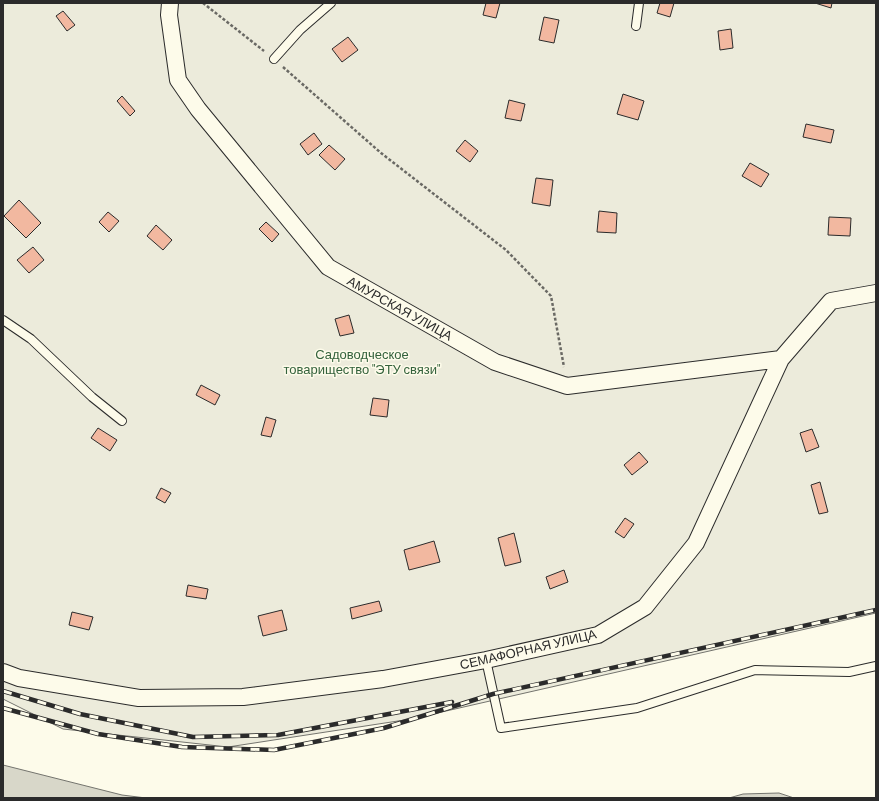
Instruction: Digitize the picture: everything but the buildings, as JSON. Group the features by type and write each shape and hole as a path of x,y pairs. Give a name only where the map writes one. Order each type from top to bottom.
{"street":[{"name":"АМУРСКАЯ УЛИЦА","path":"170,3 169,15 178,80 203,115 328,268 495,362 567,386 781,358"},
{"name":"СЕМАФОРНАЯ УЛИЦА","path":"3,672 19,678 139,698 243,697 383,679 486,660 598,635 645,607 696,543 781,358 831,301 876,293"}],"lane":[{"path":"274,59 300,30 331,3"},
{"path":"636,26 639,3"},
{"path":"3,320 31,339 92,397 122,421"},
{"path":"486,660 501,728 637,708 755,670 850,672 876,666"}],"path":[{"path":"204,3 274,59 381,153 506,250 551,296 567,386"}],"green space":[{"name":"Садоводческое товарищество \"ЭТУ связи\"","path":"3,3 876,3 876,613 411,719 228,747 63,729 3,699"}],"shaded area":[{"path":"3,765 122,795 146,798 3,798"},
{"path":"779,793 794,798 729,798 743,794"}],"railway":[{"path":"3,708 98,734 182,747 274,750 384,728 493,694 876,610"},
{"path":"3,691 80,714 193,737 278,735 452,702"}]}
